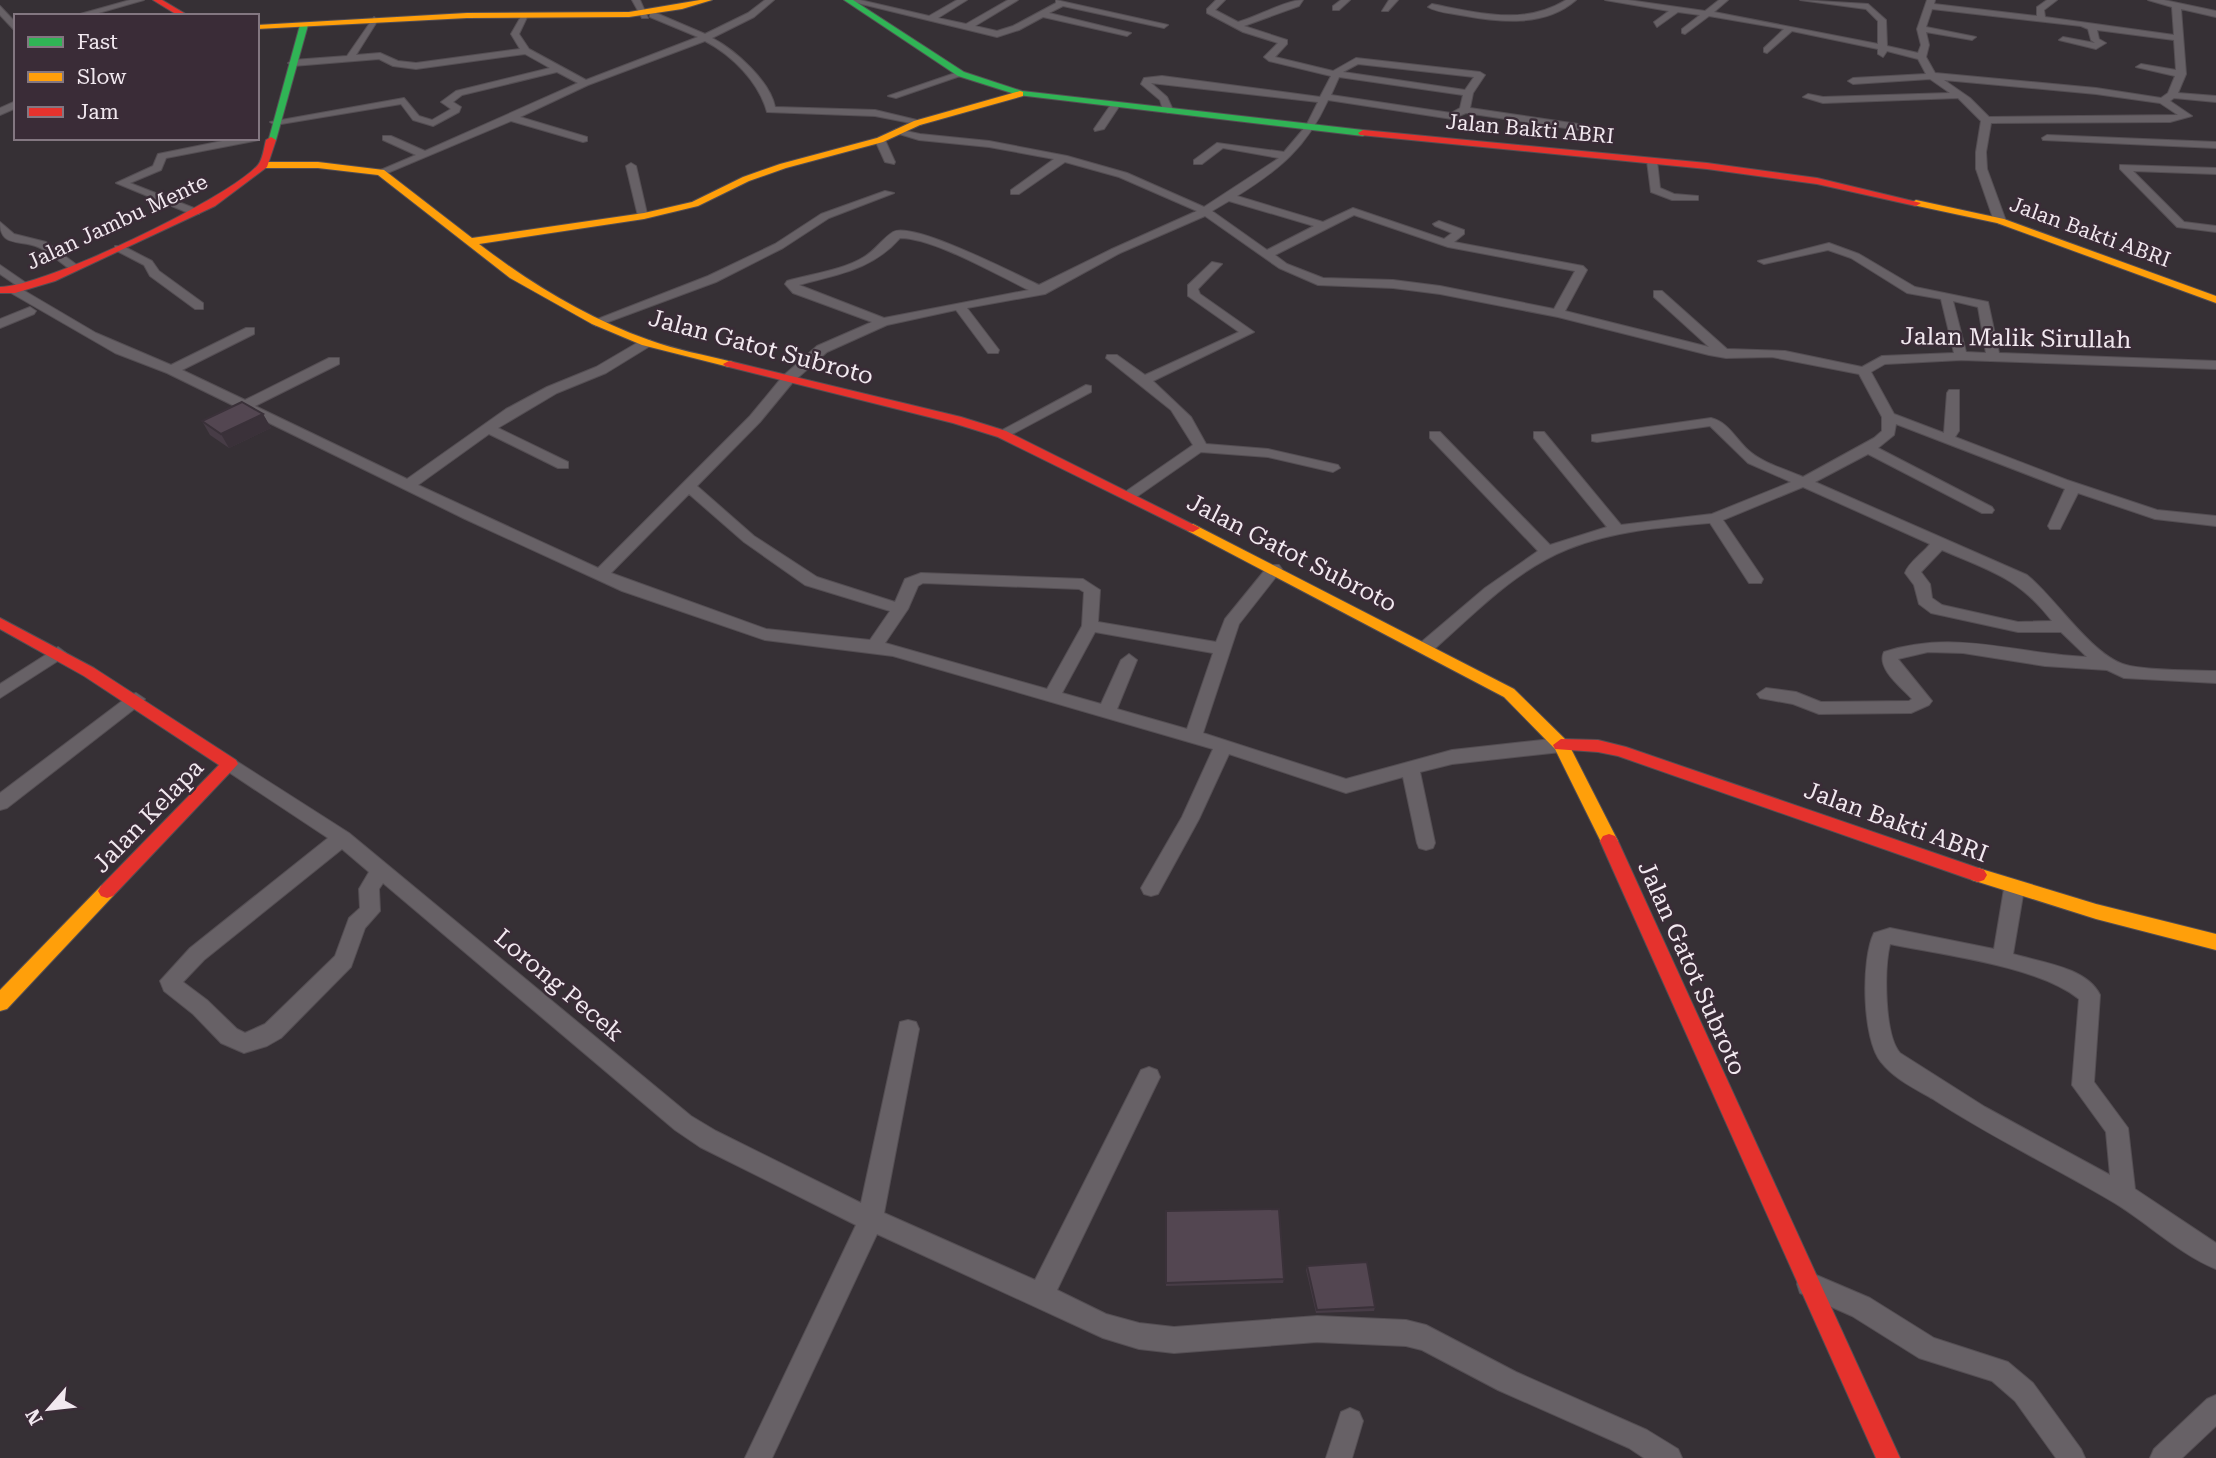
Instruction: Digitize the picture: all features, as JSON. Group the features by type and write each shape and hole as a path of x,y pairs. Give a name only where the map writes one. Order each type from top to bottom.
{"main road":[{"path":"158,0 180,14"},
{"path":"259,27 526,15 649,15 684,9 708,0"},
{"name":"Jalan Bakti ABRI","path":"849,0 961,74 1021,93 1419,141 1767,173 2000,222 2216,300"},
{"path":"264,165 264,133 293,63 304,24"},
{"path":"469,242 644,216 699,203 746,179 783,166 880,141 918,123 1021,93"},
{"name":"Jalan Gatot Subroto","path":"264,165 318,165 381,172 412,193 514,276 596,322 646,343 957,420 1002,434 1130,495 1274,569 1513,697 1561,745 1595,810 1888,1458"},
{"name":"Jalan Jambu Mente","path":"14,289 75,268 212,204 264,165"},
{"name":"Jalan Kelapa","path":"0,623 58,653 136,699 230,764 0,1003"},
{"name":"Jalan Bakti ABRI","path":"1561,745 1598,746 1620,751 1830,821 2014,888 2124,921 2216,942"}],"street":[{"path":"85,14 140,0"},
{"path":"636,0 649,15 707,37 732,52 770,102 770,110 879,114 918,123"},
{"path":"381,172 585,83 707,37 751,15 771,0"},
{"path":"849,0 1001,34 1061,1 1164,25"},
{"path":"967,27 1014,0"},
{"path":"1221,0 1209,10 1237,25 1284,42 1270,58 1336,74 1468,93"},
{"path":"1237,25 1266,17 1299,0"},
{"path":"1336,8 1346,0"},
{"path":"1385,9 1394,0"},
{"path":"1432,7 1516,20 1544,16 1573,0"},
{"path":"1611,0 1709,14 1921,57"},
{"path":"1685,31 1724,0"},
{"path":"1804,0 1868,7 1882,20 1883,50"},
{"path":"2041,18 2040,9 2053,0"},
{"path":"2151,0 2216,13"},
{"path":"931,18 958,1"},
{"path":"2000,222 1986,185 1981,152 1987,137 1986,120 1960,94 1932,76 1921,57 1924,45 1922,29 1929,3 2178,38"},
{"path":"2167,98 2181,74 2176,5"},
{"path":"0,9 14,26"},
{"path":"1657,24 1676,9"},
{"path":"1041,14 1127,33"},
{"path":"526,15 515,34 526,51 585,83"},
{"path":"350,58 374,20"},
{"path":"2063,40 2101,46 2102,43 2095,40 2092,27"},
{"path":"1766,50 1789,29"},
{"path":"1922,29 1972,37"},
{"path":"293,63 380,56 396,64 416,66 526,51"},
{"path":"600,575 755,419 788,379 822,349 883,322 997,302 1041,290 1116,251 1183,223 1229,197 1287,156 1311,128 1336,74 1357,60 1478,74 1468,93 1465,110"},
{"path":"2141,67 2181,74"},
{"path":"264,133 404,101 416,118 433,123 456,110 456,107 446,102 459,93 556,69"},
{"path":"893,96 961,74"},
{"path":"1853,81 1932,76 2167,98 2216,99"},
{"path":"1168,110 1165,100 1147,86 1147,80 1162,79 1324,98 1450,116 1465,110 1605,131"},
{"path":"1808,97 1849,100 1960,94"},
{"path":"1986,120 2170,119 2187,116 2167,98"},
{"path":"1099,129 1115,105"},
{"path":"510,117 583,139"},
{"path":"900,131 919,137 989,144 1063,158 1123,175 1205,211 1266,255 1301,276 1322,282 1401,285 1558,313 1645,337 1726,354 1761,352 1864,371 1889,417 1889,432 1870,449 1802,482 1714,518 1682,520 1618,531 1565,544 1548,552 1492,591 1425,648"},
{"path":"387,138 423,154"},
{"path":"2047,138 2216,145"},
{"path":"195,212 121,183 157,168 162,156 233,140"},
{"path":"880,141 890,162"},
{"path":"1198,162 1221,145 1287,156"},
{"path":"1015,192 1063,158"},
{"path":"1652,161 1655,190 1672,197 1694,198"},
{"path":"631,166 644,216"},
{"path":"2216,171 2124,167 2181,225 2216,229"},
{"path":"596,322 712,279 779,246 825,216 889,193"},
{"path":"1229,197 1324,226"},
{"path":"1266,255 1353,211 1446,243 1578,268 1581,270 1578,277 1558,313"},
{"path":"1439,224 1460,232 1446,243"},
{"path":"0,225 10,236 42,244 75,268"},
{"path":"883,322 797,290 791,284 866,262 882,251 896,235 902,233 969,257 1041,290"},
{"path":"1764,261 1824,246 1837,248 1877,268 1910,290 1983,304 1993,358"},
{"path":"118,248 148,263 154,273 199,306"},
{"path":"1145,380 1248,332 1194,296 1192,288 1216,264"},
{"path":"0,270 14,289 92,336 172,370 600,575 765,635 874,646 973,671 1106,713 1224,746 1346,786 1410,767 1465,755 1561,745"},
{"path":"1658,294 1726,354"},
{"path":"1946,296 1961,356"},
{"path":"960,307 993,350"},
{"path":"0,324 30,311"},
{"path":"172,370 250,331"},
{"path":"408,485 511,412 552,390 601,370 646,343"},
{"name":"Jalan Malik Sirullah","path":"1864,371 1882,360 1961,356 2216,365"},
{"path":"1112,358 1145,380 1181,413 1196,433 1201,448"},
{"path":"244,406 334,361"},
{"path":"1002,434 1086,388"},
{"path":"1947,439 1952,431 1954,393"},
{"path":"1889,417 2073,487 2155,514 2216,522"},
{"path":"1597,438 1711,422 1717,424 1743,453 1753,460 2027,583 2091,652 2110,665 2131,673 2216,677"},
{"path":"488,428 563,466"},
{"path":"1435,435 1548,552"},
{"path":"1538,435 1618,531"},
{"path":"1130,495 1192,450 1201,448 1268,453 1333,468"},
{"path":"1870,449 1987,510"},
{"path":"687,485 750,539 816,584 900,608"},
{"path":"2055,526 2073,487"},
{"path":"1714,518 1755,579"},
{"path":"1940,542 1925,561 1914,568 1913,573 1922,584 1925,600 1931,606 2018,627 2065,626"},
{"path":"1193,738 1231,623 1274,569"},
{"path":"874,646 900,608 911,583 921,578 1083,584 1092,590 1090,626 1052,696"},
{"path":"1090,626 1222,649"},
{"path":"1766,694 1796,698 1819,708 1911,707 1923,701 1889,662 1890,656 1945,644 2035,659 2110,665"},
{"path":"0,692 58,653"},
{"path":"1106,713 1129,660"},
{"path":"0,803 136,699"},
{"path":"1151,888 1190,819 1224,746"},
{"name":"Lorong Pecek","path":"230,764 342,838 683,1123 708,1139 871,1220 1103,1325 1151,1338 1198,1339 1317,1329 1406,1333 1426,1338 1507,1381 1638,1438 1669,1458"},
{"path":"1410,767 1426,843"},
{"path":"342,838 207,946 176,973 170,981 171,985 200,1007 229,1036 244,1044 259,1039 273,1031 344,961 355,924 370,911 366,892 382,872"},
{"path":"2003,959 2014,888"},
{"path":"2124,1195 2117,1128 2083,1085 2090,995 2073,981 2003,959 1890,936 1881,939 1877,950 1877,981 1883,1047 1894,1061 1981,1118 2124,1195 2216,1257"},
{"path":"758,1458 871,1220 908,1029"},
{"path":"1041,1295 1149,1077"},
{"path":"1809,1284 1861,1307 1928,1349 1999,1371 2024,1392 2072,1458"},
{"path":"2163,1458 2216,1408"},
{"path":"1339,1458 1350,1421"}],"building":[{"path":"242,402 263,414 221,434 202,421"},
{"path":"1279,1209 1284,1279 1166,1283 1166,1211"},
{"path":"1367,1262 1375,1307 1317,1310 1307,1266"}],"traffic: fast":[{"path":"848,0 961,74 1021,93 1363,133"},
{"path":"271,140 304,25"}],"traffic: slow":[{"path":"259,27 467,16 629,15 708,0"},
{"path":"469,242 644,216 695,204 746,179 783,166 880,140 917,123 1020,94"},
{"path":"264,165 318,165 381,172 514,276 596,322 646,343 729,364"},
{"path":"1916,203 2000,221 2216,300"},
{"path":"1193,528 1509,693 1561,745 1609,841"},
{"path":"1978,875 2096,912 2216,942"},
{"path":"0,1003 107,891"}],"traffic: jam":[{"path":"157,0 182,14"},
{"path":"1363,133 1707,166 1817,181 1916,203"},
{"path":"0,290 15,290 51,279 212,204 264,165 271,140"},
{"path":"729,364 957,420 1002,434 1193,528"},
{"path":"0,623 89,672 230,764 107,891"},
{"path":"1561,745 1598,746 1620,751 1978,875"},
{"path":"1609,841 1888,1458"}]}
